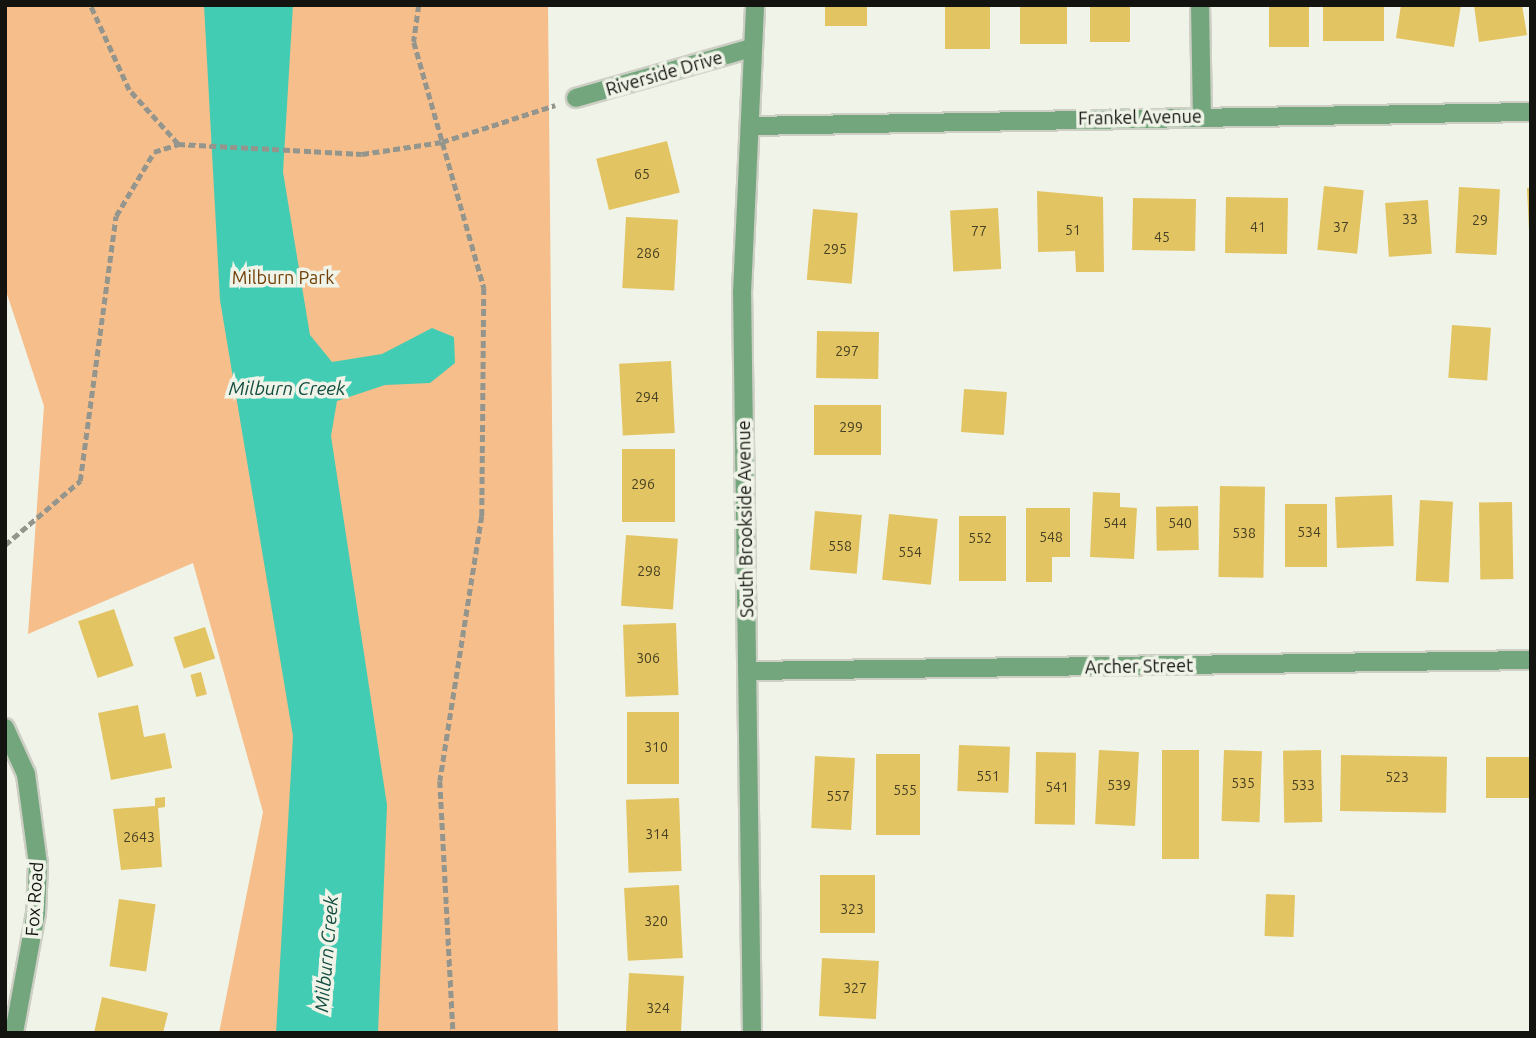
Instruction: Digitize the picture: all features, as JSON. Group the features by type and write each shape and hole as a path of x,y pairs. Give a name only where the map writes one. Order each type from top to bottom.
{"street":[{"name":"South Brookside Avenue","path":"752,1033 742,293 755,5"},
{"path":"1200,5 1202,116"},
{"name":"Riverside Drive","path":"576,98 751,48"},
{"name":"Frankel Avenue","path":"750,126 1531,111"},
{"name":"Archer Street","path":"747,671 1531,660"},
{"name":"Fox Road","path":"5,728 26,774 38,864 36,914 14,1033"}],"path":[{"path":"90,5 129,90 178,145"},
{"path":"419,5 414,42 484,288 482,516 440,781 453,1033"},
{"path":"5,545 80,481 116,216 154,152 178,145 362,154 442,142 576,98"}],"green space":[{"name":"Milburn Park","path":"5,5 548,5 558,1033 219,1033 263,812 193,563 28,634 44,406 5,288"}],"water":[{"name":"Milburn Creek","path":"204,5 293,5 283,172 310,335 332,362 382,354 432,328 454,337 455,363 430,383 385,385 337,401 331,436 387,805 378,1033 276,1033 293,736 220,300"}],"building":[{"path":"825,5 867,5 867,26 825,26"},
{"path":"945,5 990,5 990,49 945,49"},
{"path":"1020,5 1067,5 1067,44 1020,44"},
{"path":"1090,5 1130,5 1130,42 1090,42"},
{"path":"1269,5 1309,5 1309,47 1269,47"},
{"path":"1323,5 1384,5 1384,41 1323,41"},
{"path":"1401,5 1461,5 1454,47 1396,38"},
{"path":"1474,5 1522,5 1527,35 1479,42"},
{"path":"667,141 680,192 609,210 596,159"},
{"path":"1324,186 1364,190 1357,254 1317,250"},
{"path":"1459,187 1500,189 1496,255 1456,253"},
{"path":"1527,188 1531,188 1531,231 1529,231"},
{"path":"1037,191 1103,197 1104,272 1076,272 1075,251 1038,252"},
{"path":"1226,197 1288,198 1287,254 1225,253"},
{"path":"1133,198 1196,199 1195,251 1132,250"},
{"path":"1428,200 1432,254 1389,257 1385,203"},
{"path":"998,208 1001,269 953,271 950,211"},
{"path":"813,209 858,213 852,284 807,280"},
{"path":"626,217 678,220 674,291 622,288"},
{"path":"1452,325 1491,328 1487,381 1448,378"},
{"path":"817,331 879,332 878,379 816,378"},
{"path":"671,361 675,433 623,436 619,364"},
{"path":"964,389 1007,392 1004,435 961,432"},
{"path":"814,405 881,405 881,455 814,455"},
{"path":"622,449 675,449 675,522 622,522"},
{"path":"1220,486 1265,487 1263,578 1218,577"},
{"path":"1093,492 1120,493 1120,507 1137,508 1134,559 1090,557"},
{"path":"1392,495 1394,546 1337,548 1335,497"},
{"path":"1420,500 1453,502 1449,583 1416,581"},
{"path":"1512,502 1513,579 1480,580 1479,503"},
{"path":"1285,504 1327,504 1327,567 1285,567"},
{"path":"1198,506 1199,550 1157,551 1156,507"},
{"path":"1026,508 1070,508 1070,557 1052,557 1052,582 1026,582"},
{"path":"815,511 862,515 857,574 810,570"},
{"path":"889,514 938,519 931,585 882,580"},
{"path":"959,516 1006,516 1006,581 959,581"},
{"path":"626,535 678,539 673,609 621,606"},
{"path":"114,609 134,666 98,678 78,621"},
{"path":"676,623 679,695 626,697 623,625"},
{"path":"205,627 215,658 184,669 174,637"},
{"path":"201,672 207,694 196,697 190,675"},
{"path":"138,705 144,737 165,733 172,768 111,780 98,713"},
{"path":"627,712 679,712 679,784 627,784"},
{"path":"959,745 1010,747 1008,793 957,791"},
{"path":"1099,750 1139,752 1135,826 1095,824"},
{"path":"1162,750 1199,750 1199,859 1162,859"},
{"path":"1224,750 1262,751 1259,822 1222,821"},
{"path":"1321,750 1322,822 1284,823 1283,751"},
{"path":"1036,752 1076,753 1075,825 1035,824"},
{"path":"876,754 920,754 920,835 876,835"},
{"path":"1341,755 1447,757 1446,813 1340,811"},
{"path":"815,756 855,758 851,830 811,828"},
{"path":"1486,757 1531,757 1531,798 1486,798"},
{"path":"165,797 165,807 158,808 162,867 121,870 113,809 155,806 155,798"},
{"path":"679,798 682,871 629,873 626,800"},
{"path":"820,875 875,875 875,933 820,933"},
{"path":"679,885 683,958 628,961 624,888"},
{"path":"1266,894 1295,895 1294,937 1265,936"},
{"path":"119,899 156,904 146,971 110,966"},
{"path":"822,958 879,961 876,1019 819,1016"},
{"path":"629,973 684,976 681,1033 626,1033"},
{"path":"102,997 168,1013 163,1033 94,1033"}]}
